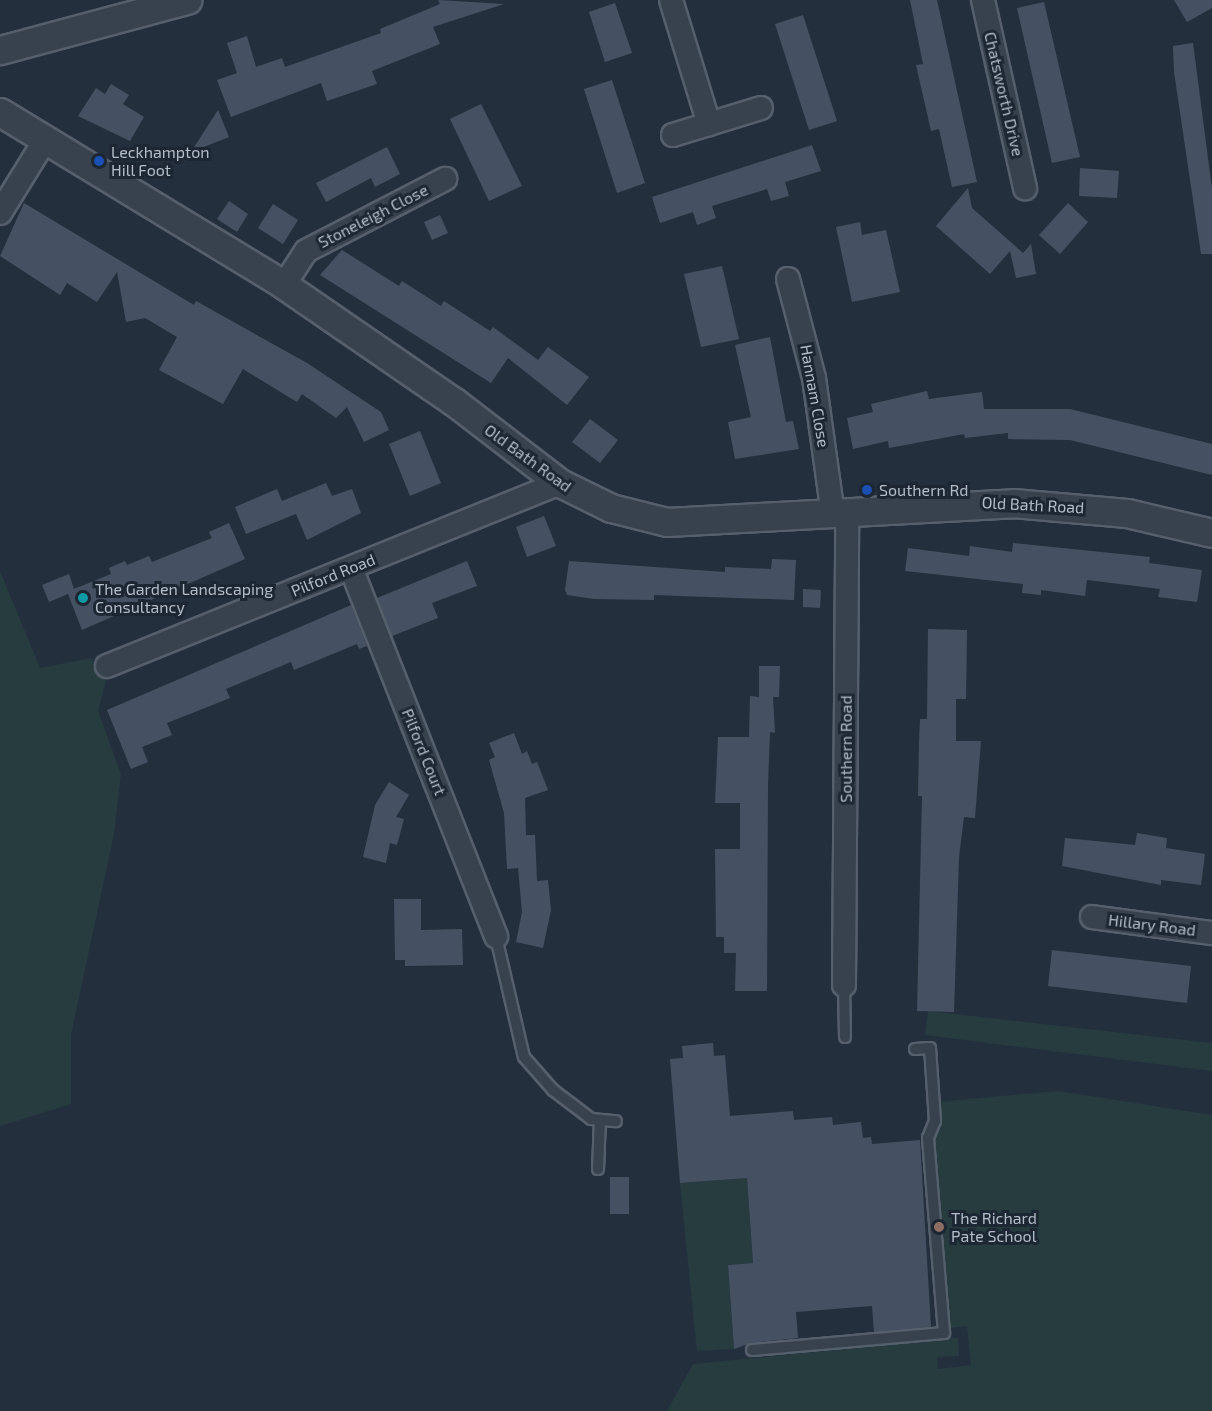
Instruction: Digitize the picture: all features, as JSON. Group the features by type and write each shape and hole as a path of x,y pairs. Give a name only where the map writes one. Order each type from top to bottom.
{"street":[{"path":"0,50 188,0"},
{"path":"671,0 709,124"},
{"name":"Chatsworth Drive","path":"983,0 1025,188"},
{"path":"673,135 760,108"},
{"name":"Old Bath Road","path":"0,112 284,285 453,401 560,483 611,508 667,522 840,514 975,502 1050,504 1127,513 1212,533"},
{"path":"0,213 45,140"},
{"name":"Stoneleigh Close","path":"284,285 306,251 445,179"},
{"name":"Hannam Close","path":"788,279 814,378 840,514"},
{"name":"Pilford Road","path":"107,666 560,483"},
{"name":"Southern Road","path":"840,514 844,985"},
{"name":"Pilford Court","path":"351,568 496,937"},
{"name":"Hillary Road","path":"1092,917 1212,933"}],"lane":[{"path":"496,937 524,1057 553,1090 591,1119 616,1121"},
{"path":"844,985 845,1037"},
{"path":"752,1350 944,1333 928,1138 935,1121 930,1048 915,1049"},
{"path":"598,1169 600,1120"}],"green space":[{"path":"0,571 40,668 91,658 106,680 98,711 121,774 114,834 71,1035 71,1104 0,1126"},
{"path":"928,1011 1212,1043 1212,1071 925,1035"},
{"path":"1058,1091 1212,1115 1212,1411 667,1411 693,1364 958,1338 959,1356 937,1357 938,1369 971,1365 967,1326 950,1328 934,1136 938,1127 936,1102"},
{"path":"747,1178 753,1263 728,1265 734,1349 697,1351 680,1183"}],"building":[{"path":"438,0 504,4 433,27 440,44 372,71 377,84 327,101 321,83 231,117 217,80 237,73 227,43 247,36 256,67 282,58 285,67 381,33 380,29 440,4"},
{"path":"910,0 937,0 977,182 952,187 939,129 931,131 916,65 923,64"},
{"path":"1174,0 1212,0 1212,8 1187,22"},
{"path":"1044,2 1080,157 1052,163 1017,8"},
{"path":"615,3 632,53 605,62 589,12"},
{"path":"803,15 837,121 809,130 775,24"},
{"path":"1193,43 1212,189 1212,254 1201,254 1174,72 1173,46"},
{"path":"612,80 645,183 617,193 584,89"},
{"path":"111,84 129,95 123,104 144,117 130,141 78,116 96,88 105,94"},
{"path":"481,104 522,186 489,201 450,119"},
{"path":"218,110 229,137 191,152"},
{"path":"812,145 821,171 785,182 789,196 771,201 767,189 712,206 716,218 697,225 693,212 660,223 652,197"},
{"path":"387,147 400,174 375,187 371,178 326,202 316,183"},
{"path":"1080,168 1119,171 1117,198 1079,196"},
{"path":"968,188 972,208 1023,253 1031,244 1036,274 1016,278 1010,251 990,274 936,226"},
{"path":"229,201 248,214 237,232 217,219"},
{"path":"24,203 194,305 196,301 307,363 381,412 389,430 364,442 347,407 336,418 302,394 297,402 243,369 223,404 159,370 177,337 145,318 126,322 117,272 97,302 67,283 60,295 0,256"},
{"path":"1068,203 1088,222 1060,254 1039,235"},
{"path":"273,204 298,220 283,244 258,228"},
{"path":"440,215 448,233 432,240 424,222"},
{"path":"860,222 862,235 886,230 900,292 852,302 836,227"},
{"path":"342,250 399,286 402,281 441,306 444,301 490,331 493,327 538,360 548,347 589,377 567,405 508,358 491,383 320,275"},
{"path":"722,266 739,339 701,347 684,274"},
{"path":"770,337 786,422 793,421 799,449 735,459 728,422 751,417 735,345"},
{"path":"927,391 929,399 982,392 984,409 1070,409 1212,444 1212,475 1070,440 1008,439 1008,433 965,438 964,434 889,448 888,441 853,449 847,418 873,412 871,404"},
{"path":"590,419 618,440 600,463 572,442"},
{"path":"420,431 441,483 410,496 389,444"},
{"path":"326,483 332,496 352,489 361,513 307,540 296,514 246,534 235,507 277,489 282,501"},
{"path":"544,516 556,546 527,557 516,527"},
{"path":"229,523 245,559 82,630 68,594 49,602 42,585 69,574 74,589 111,574 109,568 125,561 127,565 149,556 152,562 212,538 209,532"},
{"path":"1013,543 1150,557 1149,563 1202,570 1197,602 1158,597 1160,589 1087,580 1085,596 1041,590 1041,595 1022,593 1023,584 905,571 908,548 969,556 970,546 1012,552"},
{"path":"772,559 796,560 794,600 654,595 654,600 594,599 567,595 565,590 569,561 725,572 725,567 771,569"},
{"path":"467,561 477,586 432,603 438,618 392,636 377,598"},
{"path":"803,589 821,590 820,608 803,607"},
{"path":"351,605 367,646 359,649 357,644 294,670 291,662 226,689 230,698 167,723 172,735 142,747 148,762 131,769 107,710"},
{"path":"928,629 967,630 966,699 956,699 956,741 981,741 975,818 964,817 959,857 954,1012 917,1011 922,796 918,796 919,741 920,719 927,719"},
{"path":"759,666 780,666 779,697 773,697 775,733 770,732 767,991 735,991 736,953 724,953 724,937 716,937 715,849 740,849 740,803 715,803 718,737 749,737 750,696 759,697"},
{"path":"514,733 522,754 527,751 532,764 537,762 548,790 525,798 526,835 535,835 537,881 548,880 551,910 543,948 516,942 522,912 518,868 507,869 504,813 489,760 495,757 489,743"},
{"path":"389,782 409,795 396,817 404,819 397,845 390,843 386,863 363,857 375,805"},
{"path":"1137,833 1167,838 1166,848 1205,854 1201,885 1161,880 1161,885 1062,866 1065,838 1135,845"},
{"path":"394,899 421,899 421,930 462,929 463,965 405,966 405,960 395,960"},
{"path":"1052,950 1191,966 1187,1003 1048,986"},
{"path":"713,1043 714,1056 725,1055 730,1116 793,1111 794,1120 832,1117 833,1125 861,1122 863,1138 871,1137 872,1144 920,1140 931,1327 874,1332 872,1306 796,1312 798,1338 751,1343 734,1349 728,1265 753,1263 747,1178 680,1183 670,1059 683,1058 682,1046"},
{"path":"610,1177 629,1177 629,1214 610,1214"}],"place":[{"name":"Leckhampton Hill Foot","path":"99,161"},
{"name":"Southern Rd","path":"867,490"},
{"name":"The Garden Landscaping Consultancy","path":"83,598"},
{"name":"The Richard Pate School","path":"939,1227"}]}
